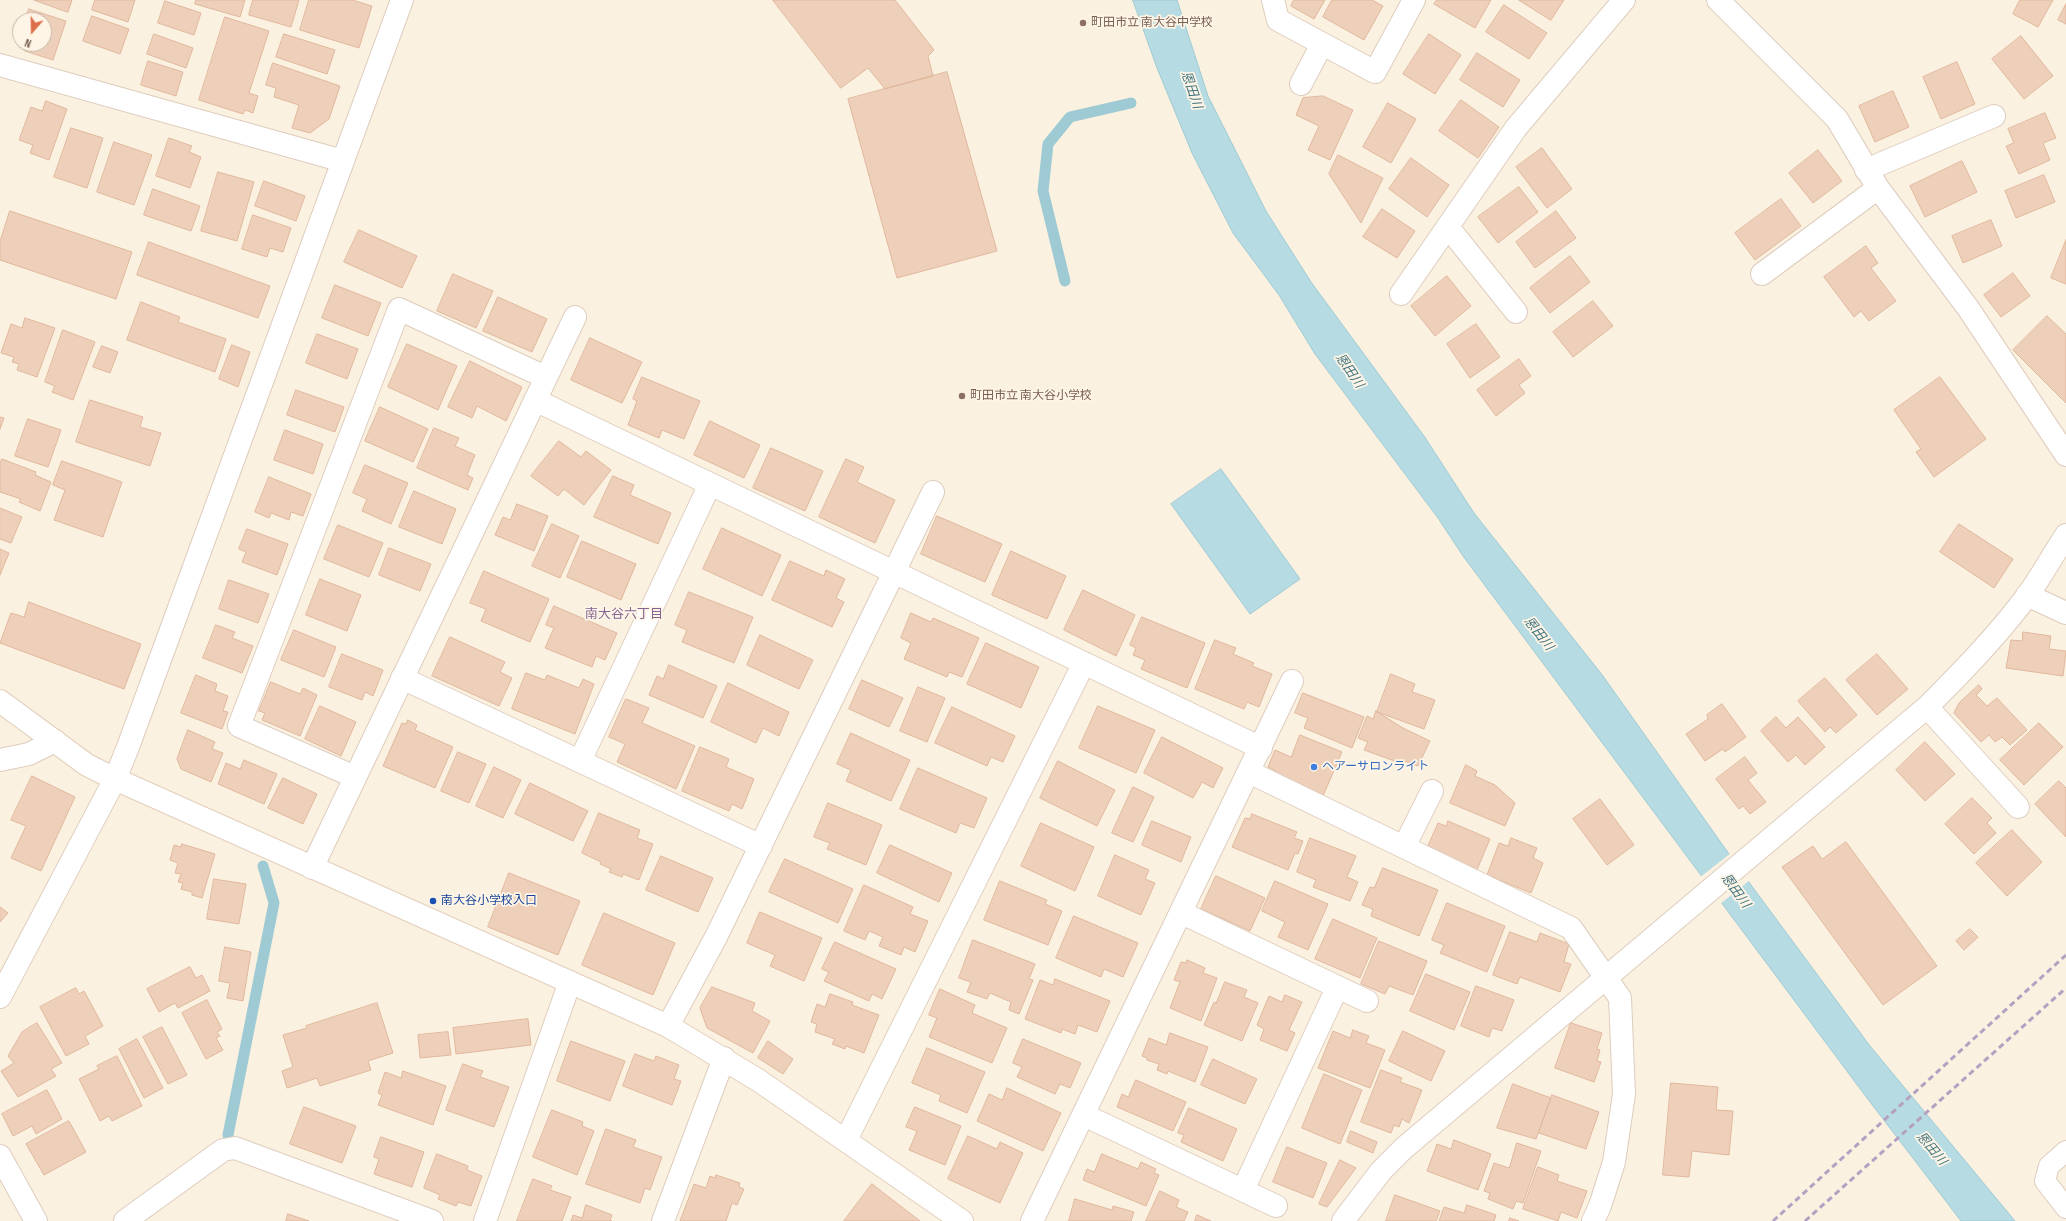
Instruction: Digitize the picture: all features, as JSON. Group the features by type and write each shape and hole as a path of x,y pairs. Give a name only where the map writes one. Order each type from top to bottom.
{"street":[{"path":"0,997 115,779 128,747 402,0"},
{"path":"1273,0 1278,20 1375,72 1414,0"},
{"path":"1401,294 1516,128 1624,0"},
{"path":"1718,0 1837,119 1878,188 1968,308 2066,455"},
{"path":"1301,84 1322,44"},
{"path":"0,65 343,161"},
{"path":"1866,170 1994,116"},
{"path":"1762,274 1878,188"},
{"path":"1448,227 1516,312"},
{"path":"355,777 239,726 399,309 546,377"},
{"path":"312,868 575,317"},
{"path":"535,400 1261,748"},
{"path":"580,761 710,484"},
{"path":"668,1026 716,937 933,492"},
{"path":"1343,1221 1381,1172 1404,1148 1927,707 1966,668 1998,632 2027,595 2066,535"},
{"path":"2027,595 2066,614"},
{"path":"846,1140 1084,663"},
{"path":"402,678 761,846"},
{"path":"1032,1221 1182,913 1292,681"},
{"path":"0,701 87,765 115,779 668,1026 724,1058 846,1140 962,1221"},
{"path":"1927,707 2018,807"},
{"path":"0,760 29,754 55,742"},
{"path":"1249,772 1571,928 1620,998 1624,1094 1614,1162 1600,1206 1593,1221"},
{"path":"1404,847 1432,791"},
{"path":"1182,913 1367,1001"},
{"path":"485,1221 570,982"},
{"path":"1243,1190 1337,988"},
{"path":"663,1221 724,1058"},
{"path":"1084,1115 1276,1206"},
{"path":"125,1221 223,1150 235,1148 432,1221"},
{"path":"0,1156 36,1221"}],"lane":[{"path":"2066,1151 2049,1166 2045,1181 2066,1208"}],"water":[{"name":"恩田川","path":"1133,0 1177,0 1208,96 1266,211 1311,282 1424,436 1474,513 1603,676 1751,885 1870,1046 2015,1221 1961,1221 1867,1098 1463,556 1438,518 1315,354 1279,295 1233,233 1192,153 1157,68"},
{"path":"1221,469 1300,579 1250,614 1171,504"}],"pier":[{"path":"1731,853 1750,880 1720,904 1699,878"}],"building":[{"path":"34,0 72,0 68,12"},
{"path":"95,0 135,0 128,22 92,10"},
{"path":"196,0 245,0 240,17 195,4"},
{"path":"253,0 299,0 291,27 249,15"},
{"path":"309,0 352,0 372,6 359,48 300,30"},
{"path":"773,0 895,0 934,50 928,56 933,76 885,89 868,68 841,88"},
{"path":"1294,0 1325,0 1314,19 1291,6"},
{"path":"1332,0 1372,0 1383,6 1364,40 1323,17"},
{"path":"1437,0 1491,0 1475,28 1434,4"},
{"path":"1519,0 1564,0 1551,20"},
{"path":"2020,0 2053,0 2038,27 2013,14"},
{"path":"165,1 201,13 194,35 158,23"},
{"path":"2066,4 2066,24 2058,20"},
{"path":"1504,5 1547,33 1529,59 1486,32"},
{"path":"29,9 38,12 28,12"},
{"path":"52,16 66,21 53,60 28,52 52,52"},
{"path":"92,16 129,29 120,54 83,41"},
{"path":"225,17 269,31 249,93 258,96 253,113 245,110 243,114 199,100"},
{"path":"154,34 193,48 186,68 147,54"},
{"path":"284,34 335,50 327,74 276,57"},
{"path":"1429,34 1461,55 1435,94 1403,74"},
{"path":"2021,36 2053,76 2024,99 1992,59"},
{"path":"1477,53 1520,80 1503,107 1460,80"},
{"path":"148,61 183,72 176,96 141,85"},
{"path":"1957,62 1975,104 1941,119 1923,77"},
{"path":"273,63 340,86 329,119 310,133 292,128 299,105 274,97 276,88 266,85"},
{"path":"947,72 997,251 897,278 848,99"},
{"path":"1893,91 1909,127 1875,142 1859,106"},
{"path":"1323,96 1353,110 1330,160 1308,150 1319,126 1296,115 1303,98"},
{"path":"1461,100 1499,127 1478,158 1439,131"},
{"path":"46,101 67,109 49,160 30,153 33,145 19,140 31,107 42,111"},
{"path":"1388,103 1416,119 1391,163 1363,147"},
{"path":"2045,113 2056,138 2043,143 2050,160 2019,174 2006,146 2014,143 2008,129"},
{"path":"71,128 103,138 87,188 54,177"},
{"path":"169,138 192,146 189,152 201,157 190,188 156,176"},
{"path":"114,142 152,155 134,205 97,192"},
{"path":"1542,148 1572,189 1547,208 1516,167"},
{"path":"1818,150 1842,181 1813,203 1789,173"},
{"path":"1338,155 1383,178 1361,223 1329,174"},
{"path":"1411,158 1449,185 1427,217 1389,189"},
{"path":"1962,161 1977,192 1925,217 1910,186"},
{"path":"218,172 254,182 237,241 201,231"},
{"path":"2044,175 2055,202 2016,218 2005,191"},
{"path":"264,181 305,196 296,221 255,206"},
{"path":"1519,187 1538,212 1498,243 1478,217"},
{"path":"153,189 200,206 191,231 144,215"},
{"path":"1781,199 1801,226 1755,260 1735,233"},
{"path":"1382,209 1415,231 1397,258 1363,237"},
{"path":"10,211 132,252 116,299 0,260 0,242"},
{"path":"1556,211 1576,238 1535,268 1516,242"},
{"path":"253,215 291,228 283,252 270,248 267,257 242,249"},
{"path":"1991,220 2002,246 1963,263 1952,236"},
{"path":"359,230 417,256 402,288 344,262"},
{"path":"2066,240 2066,284 2051,278"},
{"path":"149,242 270,286 258,318 137,275"},
{"path":"1866,246 1878,263 1871,268 1896,301 1869,321 1861,311 1854,317 1824,277"},
{"path":"1570,256 1590,282 1550,313 1530,288"},
{"path":"2013,273 2030,296 2001,317 1984,295"},
{"path":"453,274 493,291 476,328 437,311"},
{"path":"1447,276 1471,306 1435,336 1411,306"},
{"path":"335,285 381,303 368,336 322,318"},
{"path":"498,297 547,319 532,352 483,331"},
{"path":"1593,301 1613,326 1573,357 1553,332"},
{"path":"141,302 180,317 178,322 226,339 215,372 127,340"},
{"path":"2047,316 2066,334 2066,403 2013,350"},
{"path":"25,318 55,328 37,377 17,370 19,364 12,362 14,357 1,353 11,324 22,328"},
{"path":"1476,324 1500,357 1470,378 1447,344"},
{"path":"63,330 95,342 73,400 52,392 55,386 45,382"},
{"path":"317,334 358,349 347,379 306,363"},
{"path":"590,338 642,362 622,403 571,380"},
{"path":"407,344 457,366 438,410 388,387"},
{"path":"232,345 250,352 238,387 219,379"},
{"path":"102,346 118,352 110,373 93,367"},
{"path":"1519,359 1531,376 1519,385 1525,393 1496,416 1477,390"},
{"path":"470,361 522,387 506,421 477,406 472,418 448,407"},
{"path":"642,377 700,401 684,439 662,430 659,438 628,425 637,401 633,399"},
{"path":"1940,377 1986,439 1934,477 1916,452 1921,449 1894,410"},
{"path":"296,390 344,407 335,432 287,415"},
{"path":"90,400 143,417 140,427 161,433 150,466 76,442"},
{"path":"380,407 428,429 413,462 365,441"},
{"path":"0,417 4,418 0,429"},
{"path":"28,419 61,430 48,467 15,456"},
{"path":"710,421 760,445 744,478 694,455"},
{"path":"434,428 459,438 455,446 475,455 467,475 473,478 468,490 417,468"},
{"path":"285,430 323,444 313,474 274,460"},
{"path":"559,441 581,457 586,451 611,470 584,505 564,489 558,496 531,476"},
{"path":"771,448 823,471 805,511 753,488"},
{"path":"2,459 36,472 35,475 51,482 40,511 19,502 21,499 0,492 0,464"},
{"path":"846,459 864,467 857,482 895,500 875,543 819,517"},
{"path":"62,461 122,482 103,537 54,520 65,490 53,485"},
{"path":"365,465 408,483 391,524 362,511 367,499 353,493"},
{"path":"613,476 634,485 630,495 671,513 658,544 594,517"},
{"path":"269,477 311,494 303,516 291,512 289,520 271,513 269,518 255,512"},
{"path":"414,491 456,509 442,544 399,527"},
{"path":"517,504 548,516 534,551 495,535 503,517 510,520"},
{"path":"0,508 22,517 11,543 0,539"},
{"path":"937,516 1002,544 985,582 921,554"},
{"path":"552,524 579,536 560,578 532,566"},
{"path":"1959,524 2013,559 1994,588 1940,552"},
{"path":"338,525 383,543 369,577 324,559"},
{"path":"722,528 781,555 762,596 703,569"},
{"path":"247,529 288,544 277,575 242,562 246,552 239,549"},
{"path":"582,541 636,564 621,600 567,577"},
{"path":"389,548 431,564 420,591 379,575"},
{"path":"0,549 9,553 0,575"},
{"path":"1011,551 1066,576 1047,619 992,595"},
{"path":"790,561 824,576 826,570 845,579 836,598 844,602 832,627 772,600"},
{"path":"484,571 549,599 530,642 481,621 486,609 470,603"},
{"path":"320,579 361,595 347,631 306,615"},
{"path":"229,580 269,594 258,623 219,609"},
{"path":"1083,590 1135,615 1116,656 1064,630"},
{"path":"689,592 753,617 734,663 682,642 687,630 675,625"},
{"path":"29,602 141,644 124,689 0,643 11,613 24,617"},
{"path":"554,606 617,633 605,660 596,656 592,667 545,648 554,628 546,625"},
{"path":"911,613 931,622 933,618 979,638 962,677 949,672 947,677 904,659 911,643 901,638"},
{"path":"1142,617 1205,643 1187,688 1141,669 1145,660 1133,655 1136,648 1130,645"},
{"path":"216,625 235,632 232,638 253,646 242,673 203,658"},
{"path":"294,630 336,647 324,677 281,660"},
{"path":"2023,632 2051,636 2049,649 2066,651 2063,676 2006,668 2011,640 2022,641"},
{"path":"760,635 813,660 799,689 747,665"},
{"path":"450,637 505,662 500,672 512,678 499,706 432,676"},
{"path":"1215,640 1236,648 1233,654 1254,663 1252,666 1272,674 1259,707 1247,702 1244,709 1195,689"},
{"path":"986,643 1039,667 1021,708 967,684"},
{"path":"342,654 383,670 373,696 365,692 362,700 329,687"},
{"path":"1877,654 1908,689 1877,715 1846,680"},
{"path":"669,665 717,686 703,718 649,695 657,676 663,679"},
{"path":"526,673 545,680 547,675 579,688 583,679 594,684 575,734 512,709"},
{"path":"1391,674 1415,684 1412,692 1435,700 1424,729 1377,712"},
{"path":"196,675 217,684 215,691 228,696 223,711 228,712 222,729 181,713"},
{"path":"1825,678 1857,715 1836,733 1830,727 1825,732 1798,701"},
{"path":"862,680 903,698 889,727 849,709"},
{"path":"271,682 300,694 303,688 317,695 300,736 262,720 265,713 259,711"},
{"path":"728,683 789,712 779,736 763,728 756,743 711,722"},
{"path":"1979,685 1982,689 1976,695 1987,706 1997,698 2027,730 2010,745 2002,737 1995,742 1989,735 1981,742 1954,713 1959,703"},
{"path":"918,687 945,698 927,742 900,731"},
{"path":"1303,693 1364,717 1352,748 1304,728 1308,718 1295,713"},
{"path":"626,699 649,708 642,723 695,746 676,789 617,762 625,744 609,737"},
{"path":"1722,704 1746,737 1725,752 1723,749 1705,761 1686,734 1708,719 1707,715"},
{"path":"320,706 356,722 341,756 305,739"},
{"path":"1098,706 1155,730 1136,773 1079,748"},
{"path":"952,707 1015,736 1003,762 991,757 987,766 935,743"},
{"path":"1376,711 1403,728 1430,741 1418,766 1402,760 1400,763 1364,750 1368,742 1358,738 1367,716 1373,719"},
{"path":"1776,717 1786,728 1798,717 1825,747 1805,765 1796,755 1788,762 1761,731"},
{"path":"408,720 417,725 415,730 453,747 435,788 383,766 402,723 406,724"},
{"path":"2039,723 2063,747 2024,785 2000,760"},
{"path":"188,730 215,742 212,749 223,753 211,782 181,769 177,759"},
{"path":"851,733 910,760 891,801 846,781 851,770 837,764"},
{"path":"1300,735 1342,752 1323,796 1275,776 1276,771 1268,767 1275,750 1291,757"},
{"path":"1162,737 1223,768 1213,788 1202,782 1193,798 1144,773"},
{"path":"1925,742 1955,774 1925,801 1896,770"},
{"path":"700,747 729,759 726,767 754,779 742,809 732,804 729,811 682,791"},
{"path":"458,752 486,764 469,803 441,791"},
{"path":"1745,757 1757,773 1748,780 1766,802 1750,814 1743,806 1739,809 1716,779"},
{"path":"244,760 277,774 264,804 218,784 226,763 240,769"},
{"path":"1058,761 1115,790 1097,826 1040,798"},
{"path":"1466,765 1477,771 1475,776 1495,785 1515,803 1505,826 1450,803"},
{"path":"494,767 521,780 503,818 476,806"},
{"path":"918,768 987,798 974,828 960,823 956,833 900,809"},
{"path":"32,776 75,797 41,871 11,858 26,826 11,820"},
{"path":"283,778 317,794 303,824 268,808"},
{"path":"2059,781 2066,788 2066,837 2035,804"},
{"path":"530,783 588,811 573,841 515,814"},
{"path":"1133,787 1154,797 1133,842 1112,833"},
{"path":"1972,798 1992,818 1987,823 1996,833 1974,854 1945,824"},
{"path":"1600,799 1634,845 1607,865 1573,819"},
{"path":"828,803 882,825 866,865 827,849 830,843 814,837"},
{"path":"599,813 640,830 637,838 653,844 639,880 623,874 622,877 609,872 611,869 600,864 601,862 582,853"},
{"path":"1252,814 1297,832 1294,838 1303,841 1298,854 1295,853 1288,870 1232,847 1245,818 1250,819"},
{"path":"1152,821 1191,837 1181,862 1142,845"},
{"path":"1448,821 1490,839 1476,872 1426,850 1438,823 1446,826"},
{"path":"1041,823 1094,847 1075,891 1021,866"},
{"path":"2012,830 2042,862 2007,896 1976,863"},
{"path":"1310,838 1356,856 1347,877 1358,882 1350,901 1313,887 1316,880 1297,872"},
{"path":"1511,838 1537,848 1533,858 1543,863 1531,893 1487,875 1499,843 1508,846"},
{"path":"1846,842 1937,966 1883,1005 1782,867 1813,846 1822,859"},
{"path":"182,844 215,854 202,898 192,895 192,892 181,889 183,883 178,882 181,874 175,873 178,863 170,860 174,845 181,847"},
{"path":"890,845 952,873 939,902 877,873"},
{"path":"1115,855 1149,870 1145,879 1155,883 1141,915 1098,896"},
{"path":"661,856 713,878 698,912 646,890"},
{"path":"785,859 853,889 838,923 769,892"},
{"path":"1383,868 1438,890 1419,936 1371,916 1373,909 1362,905 1370,887 1374,888"},
{"path":"509,873 580,901 558,955 488,927"},
{"path":"1216,876 1265,898 1250,931 1201,909"},
{"path":"214,879 246,884 239,924 207,919"},
{"path":"1000,881 1047,900 1045,904 1062,911 1048,945 984,920"},
{"path":"1275,881 1328,904 1308,950 1278,937 1285,922 1262,911"},
{"path":"864,885 913,907 910,914 928,921 915,952 904,947 901,955 879,946 883,937 869,931 865,940 844,931"},
{"path":"1447,903 1505,926 1487,972 1440,953 1444,945 1432,940"},
{"path":"0,907 8,913 0,922"},
{"path":"760,912 822,938 804,981 770,966 775,955 747,943"},
{"path":"604,913 675,943 653,995 582,965"},
{"path":"1074,916 1138,943 1123,977 1104,969 1101,977 1056,958"},
{"path":"1333,919 1377,938 1360,978 1315,959"},
{"path":"1970,929 1978,937 1964,950 1956,941"},
{"path":"1510,932 1537,942 1540,933 1569,944 1564,962 1571,964 1560,992 1520,977 1517,984 1493,975"},
{"path":"973,940 1035,964 1029,979 1033,980 1019,1014 1009,1010 1011,1002 990,993 987,999 967,992 971,982 959,978"},
{"path":"1379,941 1427,961 1413,995 1389,986 1385,994 1361,984"},
{"path":"835,942 896,969 882,999 872,994 869,1001 824,981 829,972 822,969"},
{"path":"225,947 251,952 243,1001 227,998 230,983 219,981"},
{"path":"1187,960 1205,968 1203,973 1217,978 1201,1021 1170,1008 1180,982 1174,980 1181,962 1186,963"},
{"path":"190,967 196,978 202,975 210,991 178,1008 175,1003 159,1012 147,989"},
{"path":"1426,974 1470,992 1454,1030 1410,1011"},
{"path":"1055,979 1110,1001 1097,1032 1078,1025 1075,1034 1062,1029 1061,1033 1025,1019 1040,980 1053,985"},
{"path":"1225,982 1247,990 1244,997 1258,1003 1242,1041 1204,1025"},
{"path":"1476,986 1514,1000 1502,1031 1492,1028 1489,1037 1461,1026"},
{"path":"712,987 755,1003 752,1011 770,1021 753,1053 707,1028 700,1008"},
{"path":"76,988 79,994 84,991 103,1026 85,1036 89,1044 66,1056 40,1007"},
{"path":"940,989 975,1005 972,1013 1007,1028 992,1063 929,1037 937,1018 929,1015"},
{"path":"830,994 853,1002 852,1005 879,1015 864,1053 846,1046 845,1049 832,1044 835,1039 815,1032 817,1024 811,1022 817,1004 825,1007"},
{"path":"1285,995 1302,1002 1289,1030 1295,1033 1287,1051 1260,1040 1264,1029 1257,1025 1269,996 1282,1002"},
{"path":"207,1000 222,1029 217,1032 220,1036 216,1038 223,1050 206,1059 182,1013"},
{"path":"377,1003 393,1053 368,1061 371,1070 320,1086 317,1078 287,1088 282,1071 293,1067 283,1035"},
{"path":"528,1019 531,1045 456,1054 453,1028"},
{"path":"37,1023 62,1063 51,1069 56,1076 18,1097 1,1071 14,1063 8,1056 22,1032"},
{"path":"1571,1023 1602,1033 1597,1049 1600,1050 1597,1061 1601,1062 1594,1082 1555,1068"},
{"path":"162,1027 187,1075 168,1084 143,1037"},
{"path":"1353,1030 1369,1036 1366,1043 1385,1050 1370,1088 1318,1068 1333,1031 1350,1038"},
{"path":"1403,1031 1445,1051 1431,1081 1389,1061"},
{"path":"448,1032 451,1055 420,1058 418,1035"},
{"path":"1170,1033 1208,1047 1195,1082 1168,1071 1167,1074 1157,1070 1159,1064 1147,1060 1147,1058 1142,1056 1149,1038 1166,1045"},
{"path":"137,1039 163,1088 144,1098 119,1049"},
{"path":"1023,1039 1081,1063 1070,1088 1060,1084 1055,1094 1017,1077 1022,1067 1013,1063"},
{"path":"571,1041 625,1061 610,1101 557,1081"},
{"path":"768,1041 793,1059 783,1074 758,1058"},
{"path":"927,1048 985,1072 967,1113 939,1101 941,1095 912,1083"},
{"path":"635,1054 654,1061 656,1056 679,1065 674,1079 681,1081 672,1105 623,1086"},
{"path":"117,1056 142,1106 112,1121 109,1116 100,1121 79,1079 99,1069 97,1066"},
{"path":"1213,1059 1257,1079 1245,1104 1201,1085"},
{"path":"463,1064 483,1071 480,1077 509,1087 494,1127 446,1110"},
{"path":"1381,1070 1402,1078 1400,1082 1422,1090 1409,1123 1402,1119 1399,1127 1394,1125 1391,1133 1361,1122"},
{"path":"403,1071 446,1086 433,1125 378,1105 382,1095 378,1093 385,1072 401,1078"},
{"path":"1324,1074 1362,1090 1340,1144 1302,1128"},
{"path":"1136,1080 1186,1102 1173,1131 1117,1107 1122,1094 1128,1097"},
{"path":"1671,1083 1718,1087 1716,1110 1733,1111 1729,1155 1692,1151 1689,1177 1663,1175"},
{"path":"1513,1084 1551,1098 1536,1139 1497,1128"},
{"path":"1007,1088 1061,1113 1043,1151 977,1121 989,1094 1002,1100"},
{"path":"47,1090 62,1119 36,1134 32,1126 13,1136 2,1114"},
{"path":"1552,1095 1599,1112 1586,1149 1539,1133"},
{"path":"304,1107 356,1126 342,1163 290,1144"},
{"path":"915,1107 961,1126 945,1165 909,1150 917,1131 906,1127"},
{"path":"1189,1108 1237,1129 1223,1161 1181,1142 1184,1135 1178,1133"},
{"path":"552,1110 583,1122 582,1126 594,1131 577,1175 533,1157"},
{"path":"69,1121 86,1152 44,1175 26,1144"},
{"path":"606,1129 636,1140 633,1147 662,1157 650,1190 645,1188 640,1203 586,1184"},
{"path":"1351,1131 1377,1142 1373,1153 1347,1142"},
{"path":"968,1136 997,1149 1000,1142 1023,1153 1000,1203 948,1179"},
{"path":"381,1137 424,1152 412,1187 374,1174 379,1159 374,1157"},
{"path":"1454,1140 1491,1154 1478,1190 1427,1171 1437,1144 1451,1149"},
{"path":"1517,1143 1541,1151 1523,1203 1516,1201 1513,1209 1488,1199 1490,1193 1484,1191 1494,1163 1509,1168"},
{"path":"1287,1147 1327,1163 1313,1198 1273,1182"},
{"path":"437,1154 468,1166 467,1170 482,1176 471,1206 458,1202 456,1206 438,1199 440,1195 424,1188"},
{"path":"1102,1154 1138,1169 1141,1162 1156,1169 1154,1173 1159,1175 1146,1206 1083,1180 1087,1169 1094,1172"},
{"path":"1340,1160 1356,1168 1327,1207 1319,1204"},
{"path":"1538,1167 1559,1175 1557,1181 1587,1191 1577,1218 1561,1212 1558,1221 1523,1209"},
{"path":"716,1175 740,1183 739,1187 744,1189 737,1205 732,1203 726,1221 680,1221 694,1184 706,1188 710,1176 715,1178"},
{"path":"533,1179 552,1186 550,1190 571,1197 562,1221 517,1221"},
{"path":"872,1184 920,1221 844,1221"},
{"path":"1160,1191 1179,1200 1176,1207 1188,1212 1184,1221 1146,1221"},
{"path":"1395,1195 1440,1211 1436,1221 1386,1221"},
{"path":"1075,1199 1112,1210 1113,1206 1134,1212 1131,1221 1069,1221"},
{"path":"586,1205 612,1215 610,1220 612,1221 571,1221 573,1215 582,1218"},
{"path":"1467,1205 1496,1215 1494,1221 1439,1221 1444,1207 1464,1213"},
{"path":"288,1214 309,1221 286,1221"},
{"path":"1197,1215 1211,1221 1195,1221"},
{"path":"1510,1218 1519,1221 1509,1221"}],"waterway":[{"path":"1065,281 1043,191 1048,144 1070,117 1131,103"},
{"path":"228,1135 274,903 263,866"}],"railway":[{"path":"1773,1221 2066,955"},
{"path":"1805,1221 2066,988"}],"place":[{"name":"町田市立 南大谷中学校","path":"1083,23"},
{"name":"町田市立 南大谷小学校","path":"962,396"},
{"name":"ヘアーサロンライト","path":"1314,767"},
{"name":"南大谷小学校入口","path":"433,901"}],"district":[{"name":"南大谷六丁目","path":"624,615"}]}
